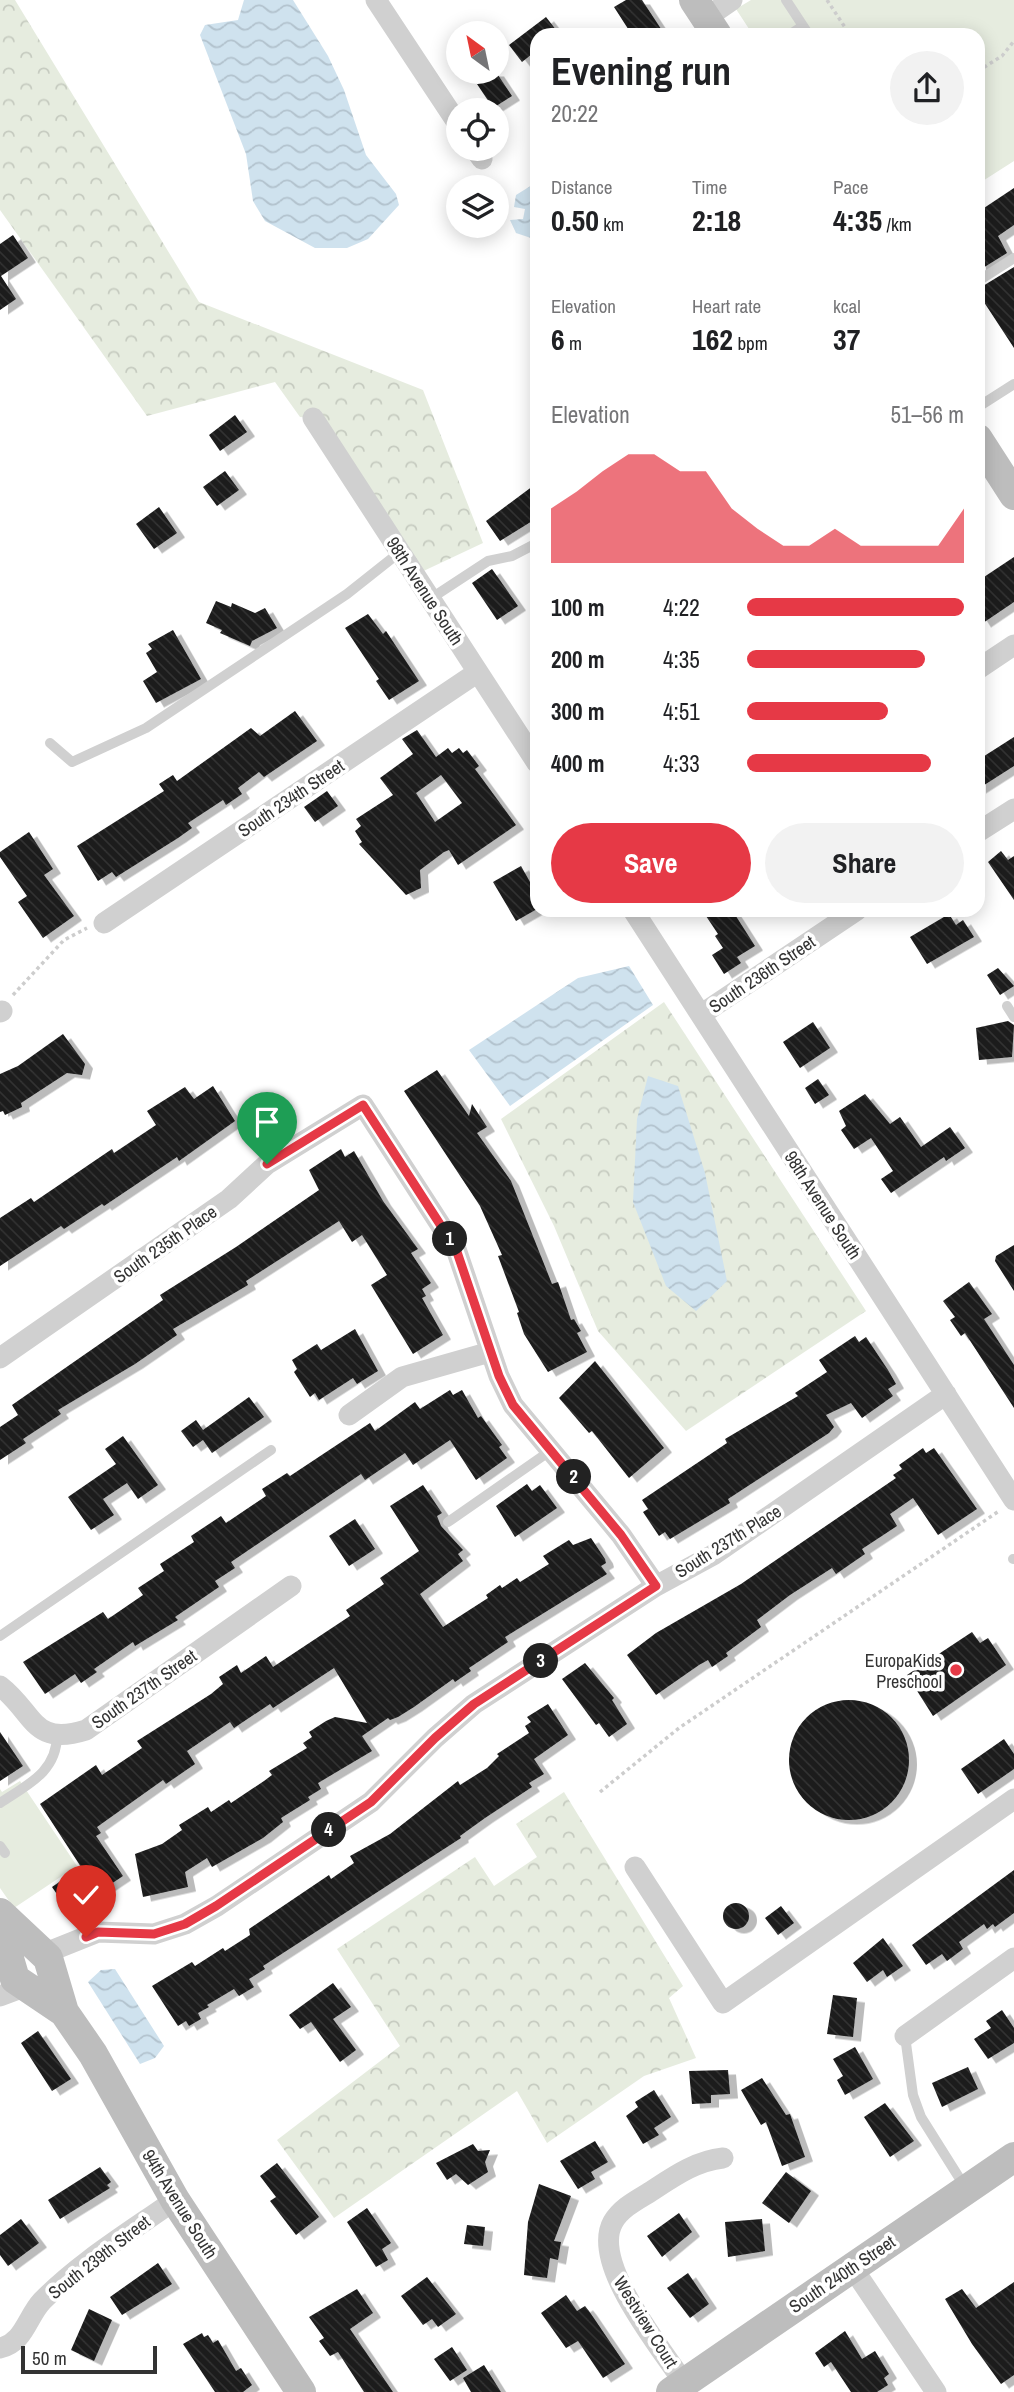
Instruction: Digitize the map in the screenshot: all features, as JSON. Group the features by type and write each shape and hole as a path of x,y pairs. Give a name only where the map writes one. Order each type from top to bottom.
{"street":[{"path":"376,0 446,106"},
{"path":"706,18 732,0"},
{"name":"98th Avenue South","path":"313,418 530,752"},
{"path":"985,450 1014,495"},
{"path":"985,664 1014,645"},
{"name":"South 234th Street","path":"104,923 478,672"},
{"path":"985,828 1014,809"},
{"name":"98th Avenue South","path":"638,917 946,1394 1008,1505"},
{"name":"South 236th Street","path":"702,1014 847,917"},
{"name":"South 235th Place","path":"0,1358 229,1199 267,1164 363,1105 456,1249 491,1352"},
{"path":"349,1415 402,1377 491,1352 513,1405 621,1535 656,1586"},
{"name":"South 237th Place","path":"26,1974 98,1932 154,1934 185,1924 216,1906 371,1802 435,1738 474,1704 656,1586 713,1555 946,1394"},
{"name":"South 237th Street","path":"57,1735 66,1736 86,1730 291,1586"},
{"path":"0,1686 33,1724 47,1734 57,1735"},
{"path":"635,1867 723,2003 1014,1799"},
{"name":"94th Avenue South","path":"0,1913 26,1974"},
{"name":"94th Avenue South","path":"0,1928 26,1974 64,2012 93,2054 174,2200 301,2392"},
{"path":"905,2036 1014,1958"},
{"name":"South 240th Street","path":"677,2388 1014,2157"},
{"name":"Westview Court","path":"677,2388 621,2286 609,2253 608,2235 622,2210 674,2176 707,2160 723,2158"},
{"name":"South 239th Street","path":"0,2348 19,2337 34,2310 56,2287 174,2200"},
{"path":"852,2267 936,2392"}],"lane":[{"path":"786,0 805,28"},
{"path":"985,277 1014,258"},
{"path":"985,403 1014,384"},
{"path":"430,599 488,561 512,556 530,547"},
{"path":"50,743 72,762 146,728 348,594 400,552"},
{"path":"1007,1006 1014,1017"},
{"path":"0,1636 271,1450"},
{"path":"448,1522 550,1451"},
{"path":"0,1803 44,1773 55,1755 57,1735"},
{"path":"905,2036 912,2095 921,2117 967,2189"}],"path":[{"path":"827,0 845,28"},
{"path":"985,67 1002,56 1014,41"},
{"path":"1,1011 64,940 85,928 104,923"},
{"path":"600,1792 679,1728 1008,1505"}],"green space":[{"path":"0,0 15,0 199,302 423,390 483,543 415,575 313,418 300,417 275,382 147,416 0,210"},
{"path":"751,0 1014,0 1014,161 985,180 985,28 748,28 736,9"},
{"path":"664,1002 866,1311 686,1431 598,1331 554,1226 501,1119"},
{"path":"20,1781 77,1866 14,1908 0,1888 0,1789 2,1792"},
{"path":"564,1792 683,1986 669,1998 696,2058 644,2076 547,2143 517,2091 334,2218 277,2140 400,2046 337,1949 475,1857 494,1886 537,1857 516,1824"}],"water":[{"path":"244,0 293,0 328,56 344,90 366,155 396,194 399,205 368,239 347,248 315,248 265,221 253,201 246,154 200,35 205,25 238,20"},
{"path":"530,186 530,238 516,233 510,220 523,219 525,209 514,207 516,195"},
{"path":"629,966 653,1005 510,1106 469,1050 578,978"},
{"path":"648,1076 678,1086 705,1173 727,1281 696,1311 666,1286 633,1202 637,1119"},
{"path":"115,1969 164,2046 155,2058 140,2064 88,1982 101,1970"}],"building":[{"path":"626,0 642,0 660,28 628,28 614,7"},
{"path":"546,17 555,28 531,28"},
{"path":"530,29 530,56 522,62 509,45"},
{"path":"477,84 504,84 512,96 509,98 486,98"},
{"path":"1014,188 1014,225 998,236 1007,253 985,267 985,207"},
{"path":"13,235 28,258 1,276 16,299 0,310 0,244"},
{"path":"1014,267 1014,348 985,304 985,285"},
{"path":"235,415 247,432 220,451 209,435"},
{"path":"225,471 239,490 217,506 203,487"},
{"path":"530,488 530,522 500,541 486,521"},
{"path":"159,507 177,533 154,549 136,524"},
{"path":"1014,557 1014,602 985,622 985,576"},
{"path":"492,569 518,606 497,620 472,583"},
{"path":"216,601 231,607 232,603 255,613 265,608 277,628 252,641 250,646 220,633 222,630 206,623"},
{"path":"368,614 383,634 386,631 419,681 389,700 376,681 379,679 345,628"},
{"path":"173,630 201,679 156,703 143,681 157,672 146,653 152,649 148,644"},
{"path":"295,711 317,741 264,777 259,772 238,788 242,794 226,805 223,800 188,823 192,828 178,838 116,877 112,872 98,881 77,846 164,791 159,784 173,775 177,781 251,728 260,736"},
{"path":"417,730 436,757 448,748 452,753 459,748 463,753 467,750 479,766 475,769 516,825 458,865 449,850 444,852 420,870 421,888 406,895 359,844 362,842 355,831 361,826 356,819 393,795 380,778 413,754 402,739","holes":["441,775 462,803 435,822 416,793"]},
{"path":"1014,737 1014,766 985,785 985,756"},
{"path":"327,791 338,806 315,822 304,807"},
{"path":"29,832 53,869 44,875 74,916 43,938 18,902 27,896 0,857 0,852"},
{"path":"1001,851 1008,860 1014,856 1014,900 988,862"},
{"path":"521,866 530,882 530,913 516,921 493,882"},
{"path":"707,917 736,917 755,946 737,957 741,963 724,974 712,955 723,948 715,936 718,934"},
{"path":"944,917 951,917 956,925 963,920 974,937 927,964 910,937"},
{"path":"998,968 1014,986 1000,995 987,975"},
{"path":"1008,1021 1014,1025 1012,1057 979,1060 976,1028"},
{"path":"813,1022 830,1048 800,1068 783,1042"},
{"path":"63,1034 85,1064 82,1075 67,1073 21,1103 22,1107 5,1115 3,1111 0,1112 0,1074 18,1066"},
{"path":"437,1070 469,1116 472,1104 487,1127 477,1133 511,1181 552,1284 558,1282 571,1320 574,1319 581,1331 577,1333 587,1352 548,1372 524,1334 517,1313 519,1312 498,1256 502,1255 480,1206 404,1091"},
{"path":"818,1079 829,1095 815,1104 805,1088"},
{"path":"213,1086 235,1121 179,1161 177,1157 104,1206 102,1204 64,1229 61,1226 0,1266 0,1218 31,1198 34,1202 112,1149 114,1153 156,1125 147,1111 185,1087 194,1099"},
{"path":"865,1094 890,1124 900,1117 921,1147 950,1127 965,1148 946,1161 944,1157 891,1193 881,1179 893,1171 871,1138 854,1149 841,1130 846,1126 839,1111"},
{"path":"341,1149 345,1157 354,1151 383,1201 418,1249 411,1253 431,1283 422,1289 426,1296 422,1298 443,1335 413,1354 371,1285 387,1275 362,1235 352,1242 339,1221 246,1281 248,1285 173,1329 177,1335 135,1364 58,1410 61,1414 23,1439 26,1443 0,1460 0,1427 18,1415 12,1405 163,1300 160,1295 319,1190 309,1170"},
{"path":"1014,1245 1014,1291 995,1261 996,1256"},
{"path":"969,1282 992,1314 984,1319 1014,1365 1014,1408 965,1333 961,1336 950,1320 955,1317 943,1301"},
{"path":"355,1329 378,1371 357,1384 353,1378 319,1400 315,1393 310,1397 294,1372 297,1369 292,1360 317,1344 321,1350"},
{"path":"855,1336 859,1342 866,1337 888,1370 896,1384 888,1389 893,1396 862,1418 851,1403 826,1415 834,1427 829,1433 728,1499 730,1503 670,1539 665,1532 659,1536 643,1512 648,1509 642,1500 727,1443 725,1439 798,1396 795,1393 827,1372 819,1360"},
{"path":"595,1361 664,1448 629,1478 592,1431 589,1433 559,1398"},
{"path":"450,1390 453,1395 462,1390 478,1418 481,1416 502,1445 499,1447 507,1458 476,1480 450,1440 413,1465 405,1453 365,1480 361,1474 231,1562 235,1568 215,1581 219,1587 175,1617 178,1620 135,1646 133,1642 94,1669 97,1672 81,1683 75,1674 45,1694 23,1662 103,1612 108,1619 143,1595 138,1588 164,1571 160,1564 194,1542 191,1536 221,1516 226,1523 266,1496 262,1489 287,1473 290,1476 370,1423 375,1431 415,1402 420,1409"},
{"path":"249,1397 264,1417 212,1453 203,1440 193,1447 181,1431 196,1420 203,1430"},
{"path":"123,1436 158,1485 138,1499 127,1483 103,1499 114,1515 91,1530 68,1497 116,1464 105,1449"},
{"path":"923,1448 926,1453 934,1448 977,1509 938,1535 913,1498 890,1514 897,1526 862,1549 865,1554 836,1574 832,1568 790,1595 757,1620 761,1627 712,1667 708,1660 656,1695 627,1655 656,1633 741,1584 896,1478 893,1475 902,1469 899,1465"},
{"path":"527,1484 532,1491 540,1485 557,1508 515,1537 496,1506"},
{"path":"423,1485 442,1513 437,1516 441,1526 463,1550 458,1554 463,1561 420,1594 443,1627 488,1598 486,1595 500,1585 502,1588 517,1578 520,1582 549,1564 543,1556 569,1540 573,1545 591,1538 605,1559 606,1563 601,1566 607,1574 505,1637 508,1642 469,1668 471,1671 455,1682 453,1679 414,1707 398,1717 390,1720 388,1718 362,1736 372,1751 318,1783 321,1789 308,1797 310,1800 281,1818 283,1822 263,1838 212,1867 207,1858 185,1872 188,1887 143,1897 135,1854 162,1844 182,1830 179,1825 208,1807 211,1812 229,1800 231,1803 264,1781 272,1775 269,1771 307,1748 303,1743 312,1737 309,1732 326,1721 335,1717 367,1723 334,1668 273,1708 270,1704 234,1728 230,1722 187,1751 195,1764 166,1784 163,1780 97,1827 101,1833 96,1836 123,1876 69,1912 52,1887 81,1867 40,1804 96,1765 102,1775 142,1748 137,1741 211,1694 223,1684 219,1677 237,1665 241,1673 266,1656 273,1667 350,1616 346,1610 384,1584 380,1578 419,1551 390,1506"},
{"path":"355,1519 375,1549 349,1566 329,1536"},
{"name":"EuropaKids Preschool","path":"972,1632 980,1643 988,1638 1006,1665 933,1716 907,1675"},
{"path":"585,1663 614,1698 612,1700 627,1724 609,1737 599,1723 596,1725 562,1679"},
{"path":"849,1700 872,1705 891,1718 904,1737 909,1760 904,1783 891,1802 872,1815 849,1820 826,1815 807,1802 794,1783 789,1760 794,1737 807,1718 826,1705"},
{"path":"548,1704 568,1735 534,1759 544,1774 529,1783 532,1787 485,1818 460,1836 461,1838 263,1966 265,1969 249,1979 254,1987 239,1996 234,1989 198,2013 201,2019 189,2026 186,2021 178,2026 152,1986 192,1962 195,1966 223,1948 225,1951 250,1935 249,1929 329,1875 331,1879 354,1863 350,1856 390,1834 458,1781 460,1785 487,1768 499,1756 497,1754 529,1733 525,1726 531,1722 527,1717"},
{"path":"0,1732 23,1766 0,1781"},
{"path":"1004,1739 1014,1754 1014,1769 978,1794 961,1769"},
{"path":"1014,1870 1014,1913 995,1927 993,1924 987,1929 984,1924 959,1942 963,1949 947,1961 942,1954 926,1965 912,1945"},
{"path":"736,1903 746,1906 749,1916 746,1926 736,1929 726,1926 723,1916 726,1906"},
{"path":"781,1906 794,1923 778,1935 765,1918"},
{"path":"883,1938 903,1966 887,1977 883,1970 867,1982 853,1963"},
{"path":"333,1983 351,2007 333,2019 356,2050 340,2062 311,2022 300,2029 289,2015"},
{"path":"833,1995 857,1998 853,2037 827,2034"},
{"path":"1002,2010 1014,2028 1014,2043 988,2059 974,2039 991,2028 986,2021"},
{"path":"38,2031 71,2079 52,2091 21,2043"},
{"path":"855,2047 873,2079 845,2095 837,2080 843,2076 833,2059"},
{"path":"968,2067 978,2089 942,2107 932,2083"},
{"path":"728,2070 730,2094 711,2095 711,2103 692,2104 689,2071"},
{"path":"762,2078 786,2115 790,2114 805,2157 782,2166 766,2122 761,2125 741,2090"},
{"path":"654,2090 671,2117 654,2128 659,2135 643,2144 626,2116 638,2107 635,2102"},
{"path":"885,2103 914,2141 890,2157 864,2117"},
{"path":"595,2141 608,2162 591,2172 595,2179 578,2189 560,2161"},
{"path":"473,2144 478,2151 490,2150 485,2162 488,2172 468,2185 456,2174 447,2180 436,2163"},
{"path":"277,2163 319,2217 296,2235 270,2201 276,2197 260,2176"},
{"path":"100,2167 111,2182 107,2185 110,2188 60,2219 48,2200"},
{"path":"786,2172 811,2191 789,2223 762,2203"},
{"path":"539,2184 571,2196 554,2241 561,2242 558,2260 550,2258 547,2278 524,2275 528,2222"},
{"path":"367,2208 391,2243 382,2249 388,2260 376,2267 347,2222"},
{"path":"679,2213 692,2232 662,2257 647,2236"},
{"path":"21,2219 39,2243 8,2266 0,2255 0,2235"},
{"path":"762,2219 765,2251 728,2257 725,2222"},
{"path":"467,2225 485,2227 483,2246 464,2244"},
{"path":"158,2263 172,2284 122,2315 110,2297"},
{"path":"688,2273 709,2304 690,2318 667,2288"},
{"path":"427,2277 456,2314 438,2327 432,2319 423,2325 401,2296"},
{"path":"1014,2282 1014,2375 1001,2384 972,2344 945,2299 962,2289 976,2308"},
{"path":"357,2289 373,2313 350,2329 393,2392 364,2392 338,2352 330,2356 319,2341 324,2338 309,2317"},
{"path":"566,2295 577,2311 585,2306 625,2364 603,2378 578,2341 566,2348 541,2313"},
{"path":"89,2309 112,2320 94,2361 71,2350"},
{"path":"845,2331 862,2359 875,2351 889,2374 884,2378 888,2385 877,2392 851,2392 831,2362 824,2367 815,2353"},
{"path":"202,2333 204,2337 208,2335 213,2343 218,2340 236,2371 241,2368 252,2385 243,2392 215,2392 183,2344"},
{"path":"452,2347 467,2370 450,2381 434,2359"},
{"path":"484,2365 501,2392 471,2392 463,2378"}],"place":[{"name":"EuropaKids Preschool","path":"956,1670"}],"route":[{"path":"86,1937 98,1932 154,1934 185,1924 216,1906 371,1802 435,1738 474,1704 656,1586 621,1535 513,1405 499,1376 456,1249 363,1105 267,1164"}]}
